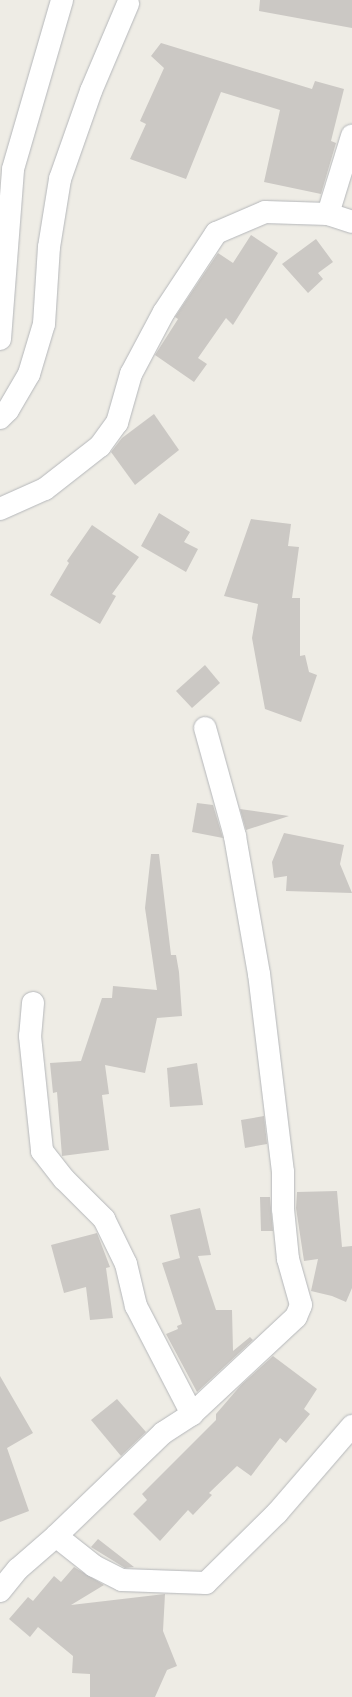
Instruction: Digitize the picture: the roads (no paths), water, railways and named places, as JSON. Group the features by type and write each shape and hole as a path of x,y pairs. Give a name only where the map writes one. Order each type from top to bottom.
{"street":[{"path":"0,339 13,170 62,0"},
{"path":"0,418 8,410 29,374 44,324 49,247 60,179 91,91 128,4"},
{"path":"328,214 352,136"},
{"path":"0,509 45,489 100,446 117,423 132,374 164,312 216,233 265,212 328,214 352,222"},
{"path":"0,1591 18,1569 56,1536 163,1433 192,1414 296,1317 301,1305 288,1259 283,1209 283,1172 259,974 234,836 205,728"},
{"path":"33,1002 30,1036 42,1150 64,1179 104,1219 126,1264 136,1306 192,1414"},
{"path":"56,1536 94,1566 122,1580 206,1583 277,1513 352,1426"}]}
